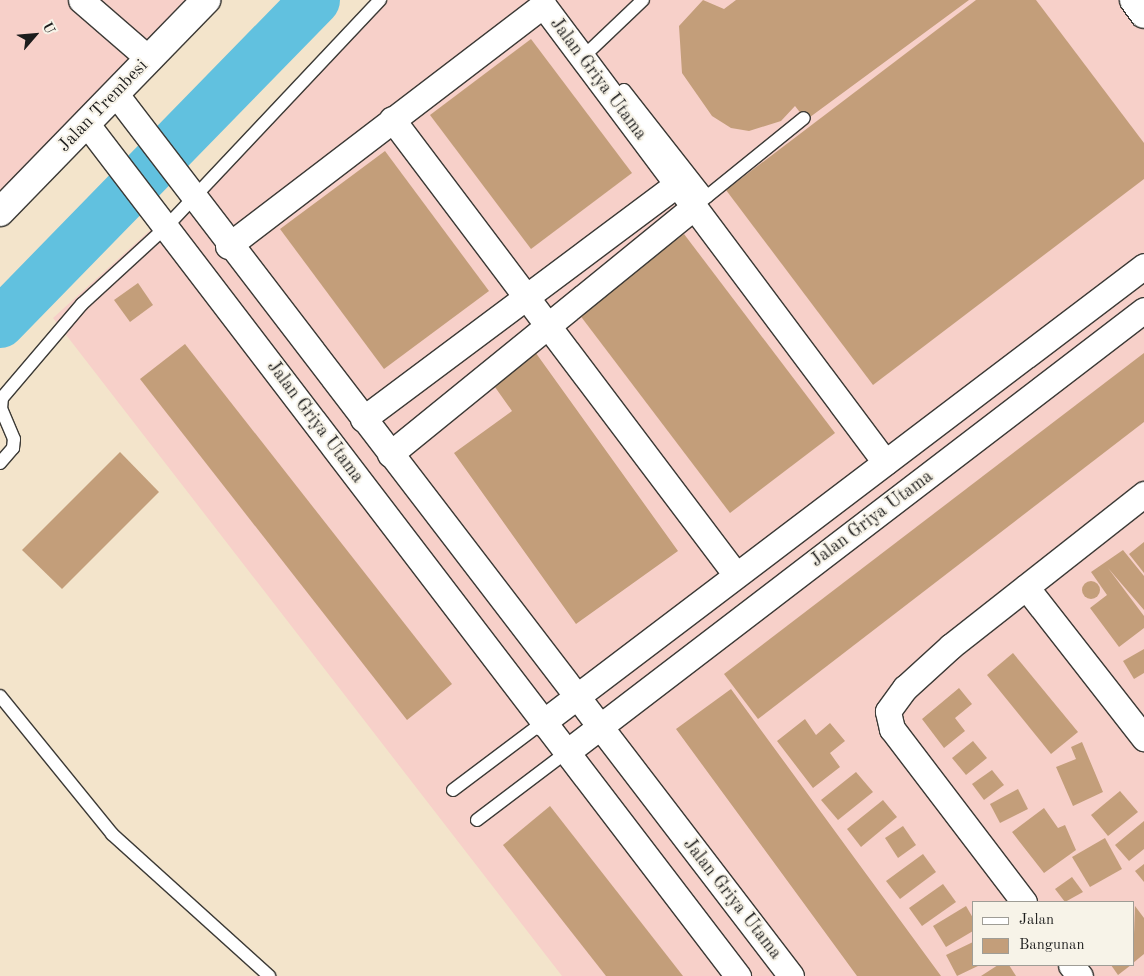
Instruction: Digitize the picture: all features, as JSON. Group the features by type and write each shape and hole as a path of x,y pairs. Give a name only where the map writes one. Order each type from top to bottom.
{"street":[{"path":"80,0 149,59"},
{"name":"Jalan Trembesi","path":"0,212 120,99 149,59 206,0"},
{"path":"1134,0 1144,14"},
{"name":"Jalan Griya Utama","path":"228,246 545,3 582,58 677,184 701,201 886,462"},
{"name":"Jalan Griya Utama","path":"120,99 228,246 791,976"},
{"path":"392,119 736,575"},
{"name":"Jalan Griya Utama","path":"90,129 542,723 567,752 738,976"},
{"path":"363,419 677,184"},
{"path":"390,454 701,201"},
{"path":"542,723 1144,266"},
{"name":"Jalan Griya Utama","path":"567,752 1144,310"},
{"path":"1023,901 892,729 888,711 905,688 951,646 1144,494"},
{"path":"1026,587 1144,738"},
{"path":"1072,966 1080,976"}],"lane":[{"path":"0,462 13,448 14,439 1,409 2,398 82,304 160,219 190,192 380,0"},
{"path":"582,58 643,0"},
{"path":"624,90 701,201 804,118"},
{"path":"0,696 112,834 269,976"},
{"path":"453,790 542,723"},
{"path":"477,820 567,752"}],"shaded area":[{"path":"0,0 209,0 0,214"},
{"path":"388,0 1133,0 1144,15 1144,976 562,976 53,318 253,137"}],"building":[{"path":"703,0 724,9 736,0 969,0 806,120 795,106 781,121 749,131 731,128 712,116 682,73 679,26"},
{"path":"976,0 1036,0 1144,143 1144,179 873,385 726,190"},
{"path":"531,39 632,173 531,249 430,115"},
{"path":"385,151 489,291 384,369 280,229"},
{"path":"684,234 835,433 730,513 579,314"},
{"path":"138,283 153,305 130,322 114,300"},
{"path":"185,344 452,684 407,720 140,379"},
{"path":"533,349 678,551 576,624 454,453 512,411 490,380"},
{"path":"1144,353 1144,422 758,719 724,674"},
{"path":"120,452 159,492 62,589 22,550"},
{"path":"1144,542 1144,573 1129,554"},
{"path":"1123,550 1144,576 1144,610 1108,568 1144,616 1144,628 1119,647 1090,608 1107,595 1091,572"},
{"path":"1091,581 1097,584 1100,590 1097,596 1091,599 1085,596 1082,590 1085,584"},
{"path":"1144,649 1144,673 1134,679 1123,661"},
{"path":"1013,653 1078,732 1051,754 987,675"},
{"path":"959,688 972,704 955,718 965,731 944,748 922,719"},
{"path":"731,689 941,976 857,976 676,729"},
{"path":"805,719 816,735 830,723 845,741 830,753 840,767 813,788 777,741"},
{"path":"973,741 987,758 966,775 952,758"},
{"path":"1082,742 1103,792 1073,806 1056,767 1076,759 1071,747"},
{"path":"992,770 1004,785 984,800 972,784"},
{"path":"856,772 873,792 838,820 821,800"},
{"path":"1018,789 1028,809 1000,823 990,804"},
{"path":"1120,791 1138,812 1108,836 1091,815"},
{"path":"883,800 897,817 861,847 847,829"},
{"path":"550,806 683,976 606,976 503,845"},
{"path":"1044,808 1058,828 1065,825 1076,850 1044,873 1012,832"},
{"path":"1144,821 1144,849 1129,861 1115,845"},
{"path":"903,826 916,845 898,858 885,838"},
{"path":"1105,838 1122,869 1090,887 1072,857"},
{"path":"923,854 936,872 900,899 886,881"},
{"path":"1144,864 1144,882 1135,871"},
{"path":"1072,877 1083,892 1064,901 1055,889"},
{"path":"943,884 956,902 922,926 909,908"},
{"path":"966,906 972,916 972,932 946,947 933,926"},
{"path":"1135,906 1144,918 1144,954 1134,962"},
{"path":"972,942 972,966 978,966 957,976 946,955"},
{"path":"996,966 1010,966 1016,976 981,976"},
{"path":"1112,966 1130,966 1118,975"}],"waterway":[{"path":"0,323 315,0"}]}
